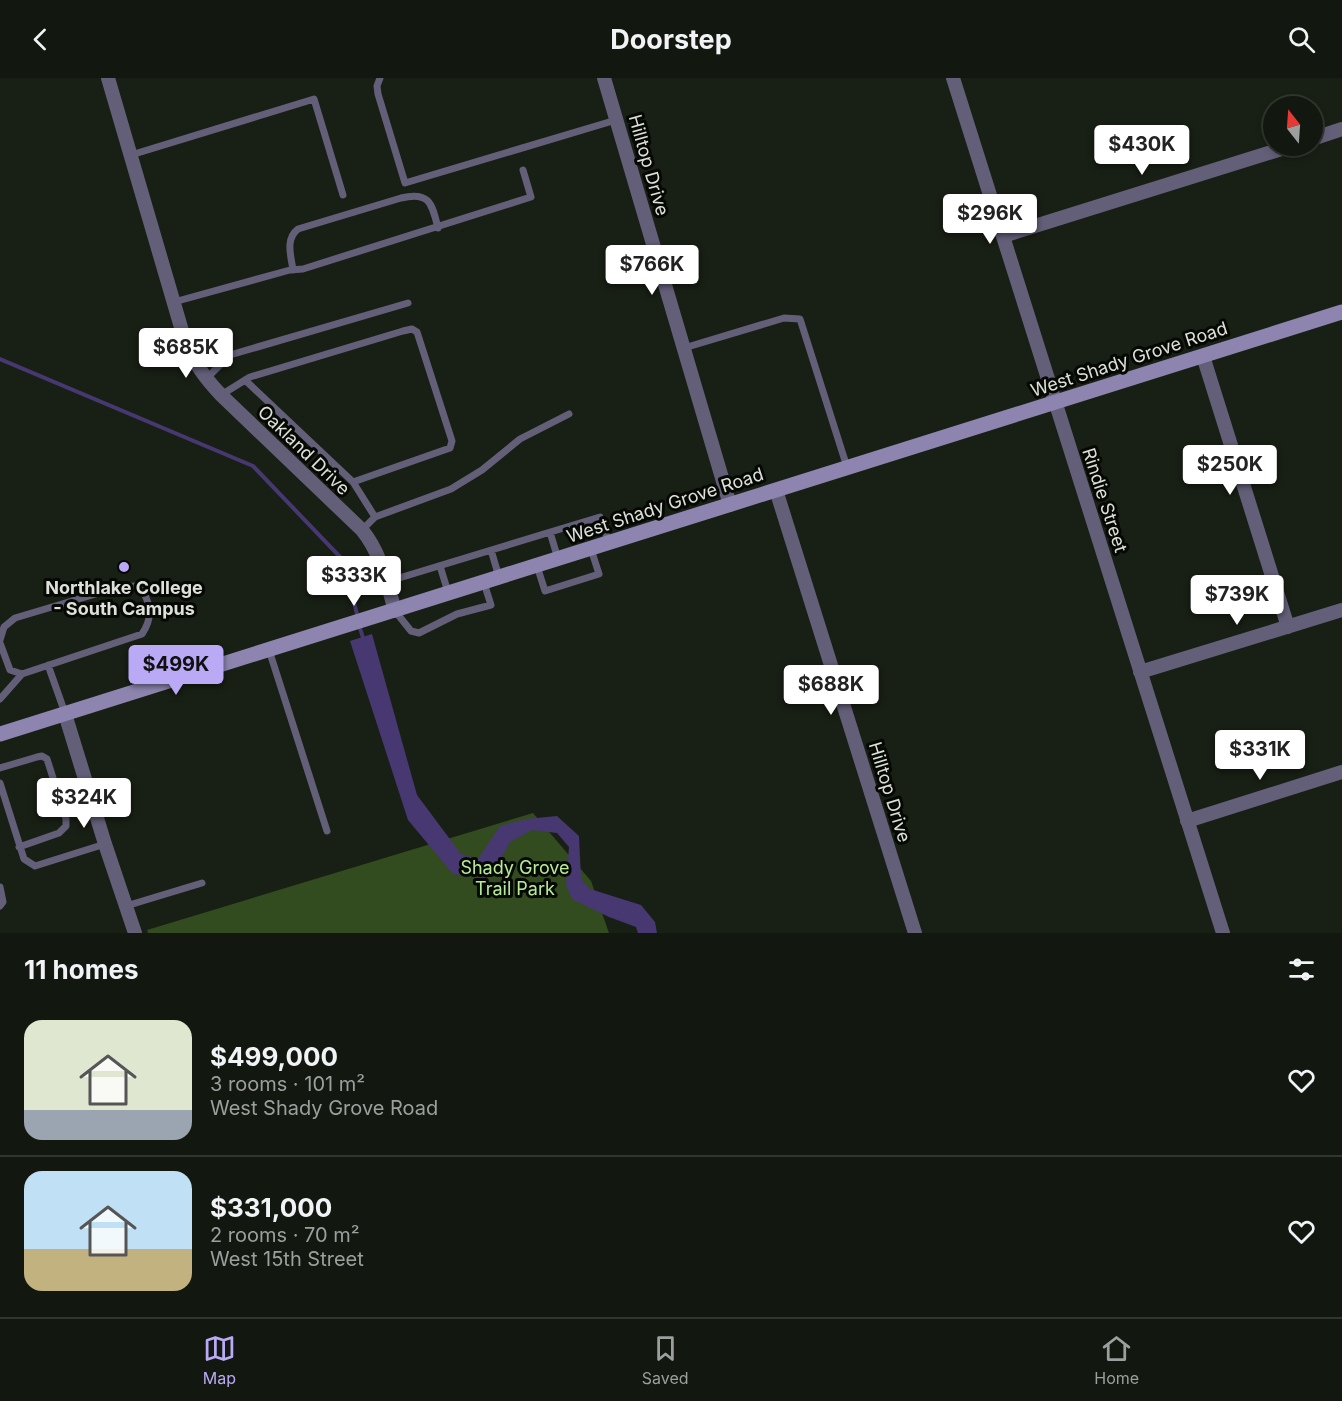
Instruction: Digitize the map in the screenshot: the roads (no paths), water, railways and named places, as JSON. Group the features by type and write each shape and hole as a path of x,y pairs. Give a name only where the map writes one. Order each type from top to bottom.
{"main road":[{"name":"West Shady Grove Road","path":"0,734 1342,312"}],"street":[{"name":"Oakland Drive","path":"108,78 190,354 206,379 221,395 370,539 378,556 394,611"},
{"name":"Hilltop Drive","path":"604,78 730,505"},
{"name":"Rindie Street","path":"953,78 1187,820 1220,932"},
{"path":"1323,135 1342,129"},
{"path":"1003,236 1263,155"},
{"path":"1203,356 1288,627"},
{"name":"Hilltop Drive","path":"776,490 915,933"},
{"path":"1140,672 1342,610"},
{"path":"65,714 135,933"},
{"path":"1187,820 1342,772"}],"lane":[{"path":"380,78 377,86 378,93 405,183 616,120"},
{"path":"131,155 314,99 343,195"},
{"path":"174,302 303,269 531,197 523,170"},
{"path":"293,270 289,249 290,240 298,229 401,198 413,195 422,196 429,201 438,228"},
{"path":"206,379 230,356 408,303"},
{"path":"684,348 784,318 800,319 848,468"},
{"path":"221,395 245,380 412,329 417,333 452,441 450,448 353,482"},
{"path":"245,380 353,482 375,517"},
{"path":"362,530 375,517 450,489 482,470 520,439 569,414"},
{"path":"386,582 600,517 609,543"},
{"path":"550,532 558,559"},
{"path":"537,566 545,591 599,574 591,549"},
{"path":"491,550 500,578"},
{"path":"440,566 449,594"},
{"path":"394,611 411,631 419,633 457,614 491,605 484,583"},
{"path":"0,699 22,674 142,634 149,623 150,608 142,590 135,586 119,587 15,618 4,627 0,641 10,670 22,674"},
{"path":"269,650 327,831"},
{"path":"48,664 65,714"},
{"path":"0,768 42,756 47,759 66,819 66,826 59,833 20,847"},
{"path":"0,783 24,859 35,866 105,844"},
{"path":"126,906 202,883"},
{"path":"0,887 3,902 0,906"}],"waterway":[{"path":"0,359 253,466 343,560 358,618"},
{"path":"359,625 364,641"}],"place":[{"name":"Northlake College - South Campus","path":"124,567"}],"park label":[{"name":"Shady Grove Trail Park","path":"515,877"}]}
